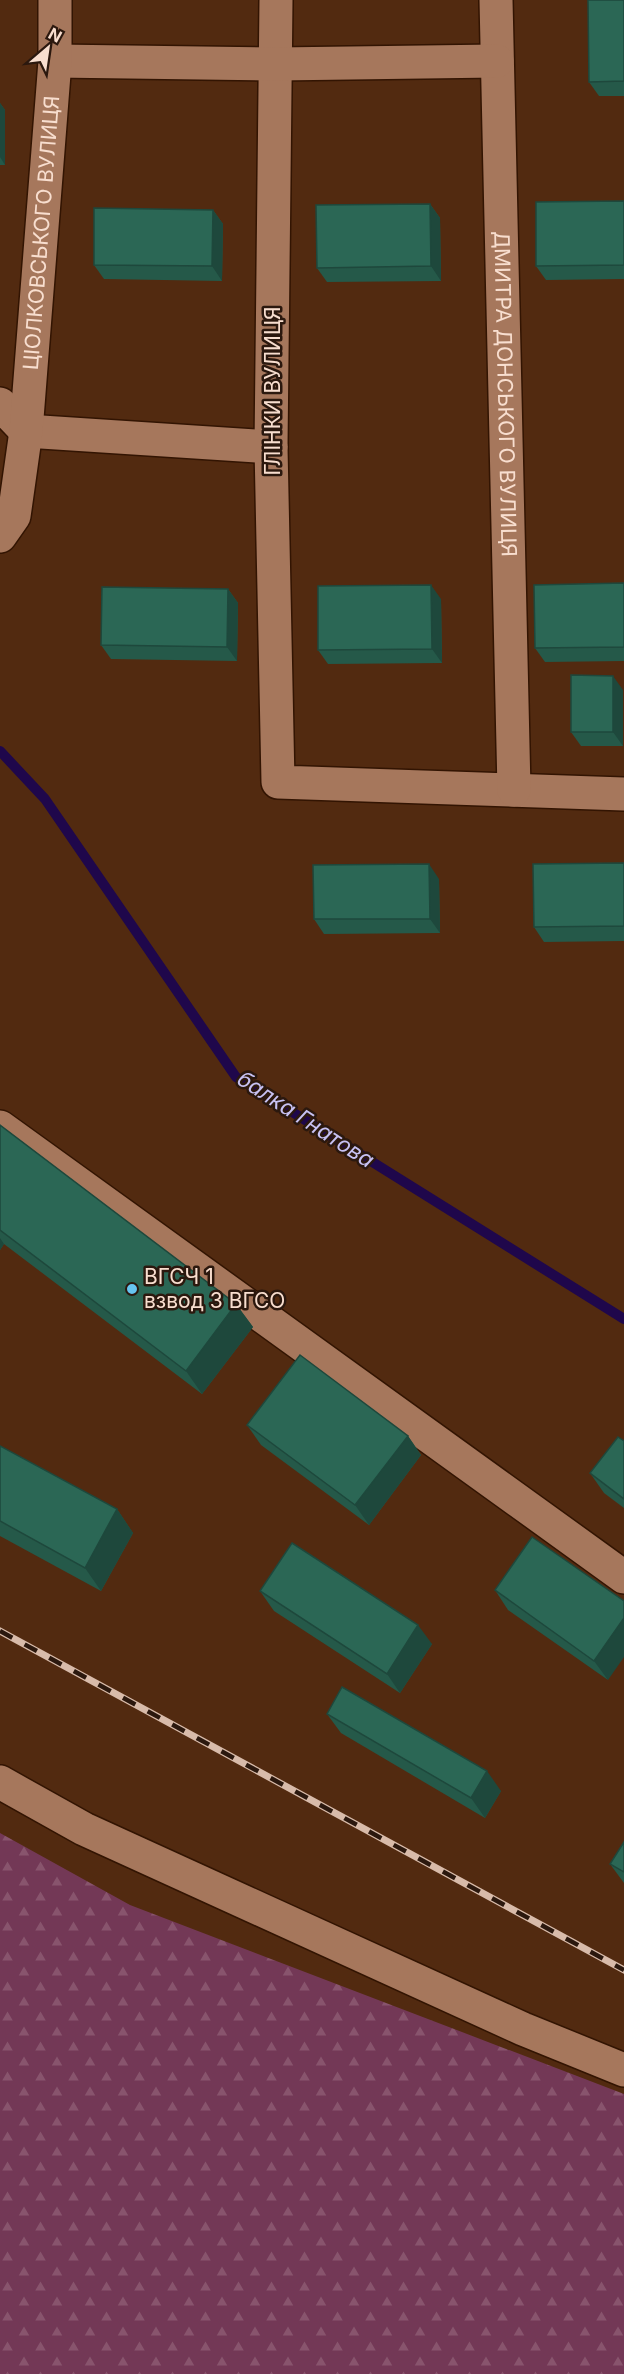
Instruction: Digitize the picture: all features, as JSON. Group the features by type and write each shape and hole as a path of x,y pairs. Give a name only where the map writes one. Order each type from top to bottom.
{"street":[{"name":"ЦІОЛКОВСЬКОГО ВУЛИЦЯ","path":"0,536 14,516 26,431 55,61 55,0"},
{"name":"ГЛІНКИ ВУЛИЦЯ","path":"276,0 271,447 278,782 514,790"},
{"name":"ДМИТРА ДОНСЬКОГО ВУЛИЦЯ","path":"496,0 514,790"},
{"path":"55,61 277,64 497,61"},
{"path":"0,404 26,431 271,447"},
{"path":"514,790 624,794"},
{"path":"0,1127 624,1577"},
{"path":"0,1782 84,1829 523,2028 624,2070"}],"green space":[{"path":"0,1833 130,1905 624,2094 624,2374 0,2374"}],"building":[{"path":"588,0 624,0 624,81 589,82"},
{"path":"624,201 624,265 536,266 536,202"},
{"path":"430,204 431,266 317,268 316,205"},
{"path":"94,208 213,210 212,266 94,265"},
{"path":"624,583 624,647 535,648 534,585"},
{"path":"431,585 432,649 318,650 318,586"},
{"path":"102,587 228,589 227,647 101,645"},
{"path":"571,675 613,676 613,732 571,732"},
{"path":"624,863 624,926 534,927 533,864"},
{"path":"429,864 430,919 314,919 313,865"},
{"name":"ВГСЧ 1 взвод 3 ВГСО","path":"0,1125 236,1304 186,1371 0,1230"},
{"path":"300,1355 408,1436 355,1505 247,1425"},
{"path":"618,1437 624,1441 624,1499 590,1473"},
{"path":"0,1446 117,1509 85,1568 0,1521"},
{"path":"532,1537 624,1601 624,1618 594,1661 495,1590"},
{"path":"292,1543 418,1625 387,1674 260,1591"},
{"path":"342,1687 487,1771 471,1798 327,1714"},
{"path":"624,1842 624,1872 610,1864"}],"waterway":[{"name":"балка Гнатова","path":"0,751 45,799 236,1077 624,1319"}],"railway":[{"path":"0,1631 624,1970"}],"place":[{"name":"ВГСЧ 1 взвод 3 ВГСО","path":"132,1289"}]}
